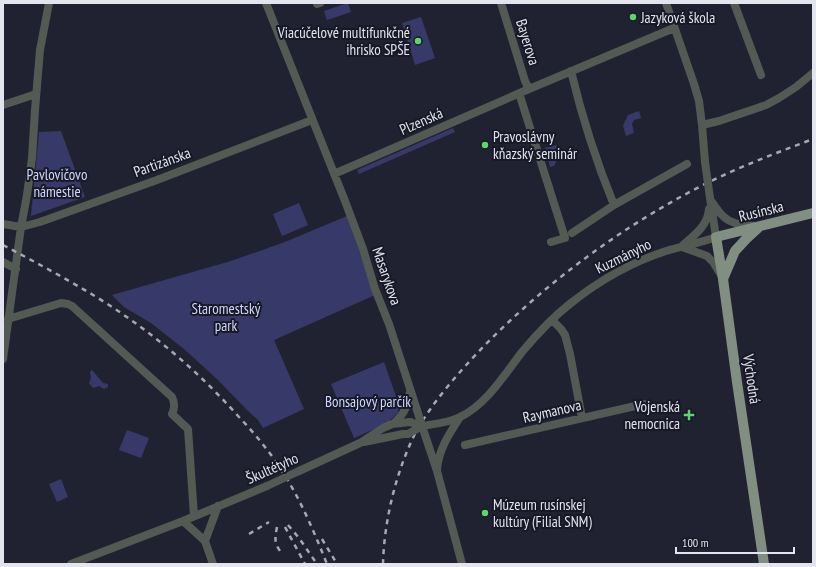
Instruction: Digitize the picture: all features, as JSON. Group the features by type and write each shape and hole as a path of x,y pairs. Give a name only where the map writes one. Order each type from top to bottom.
{"main road":[{"name":"Rusínska","path":"716,237 813,213"},
{"path":"723,278 735,251 760,226"},
{"name":"Východná","path":"716,237 764,564"}],"street":[{"path":"3,359 6,324 16,269 32,158 40,50 49,3"},
{"name":"Masarykova","path":"266,3 334,174 389,324 437,471 462,564"},
{"name":"Bayerova","path":"502,3 525,81 529,89"},
{"name":"Východná","path":"666,3 699,101 705,162 716,237"},
{"path":"734,3 761,75"},
{"name":"Plzenská","path":"334,174 519,93 674,28"},
{"path":"571,71 582,115 614,205"},
{"path":"702,125 719,121 766,105 796,87 813,73"},
{"path":"519,93 568,235"},
{"path":"3,105 36,94"},
{"name":"Partizánska","path":"21,227 40,222 157,180 312,120"},
{"path":"551,242 568,235 614,205 687,164"},
{"path":"711,204 727,219 736,224 760,226"},
{"path":"681,247 696,235 707,220 711,204"},
{"path":"3,224 21,227"},
{"name":"Kuzmányho","path":"422,426 449,422 460,418 477,405 488,395 539,333 571,303 592,287 644,259 716,237"},
{"path":"681,247 707,256 713,262 723,278"},
{"path":"3,262 16,269"},
{"path":"6,324 61,303 68,304 172,397 175,402 174,411 172,414 188,429 194,516"},
{"path":"552,320 565,334 582,418"},
{"path":"392,424 403,414 407,406 410,392"},
{"name":"Raymanova","path":"465,445 644,404"},
{"path":"437,471 438,458 442,448 447,437 460,418"},
{"name":"Škultétyho","path":"71,564 183,521 267,486 360,443 392,424 410,422 422,426"},
{"name":"Škultétyho","path":"360,443 408,434 422,426"},
{"path":"205,541 218,506"},
{"path":"183,521 205,541 213,564"}],"green space":[{"path":"348,3 351,12 327,20 324,11"},
{"name":"Viacúčelové multifunkčné ihrisko SPŠE","path":"421,17 435,58 415,65 402,23"},
{"path":"639,111 641,118 634,120 632,124 634,133 626,136 623,126 628,115"},
{"path":"453,128 455,132 359,174 357,170"},
{"name":"Pavlovičovo námestie","path":"61,131 85,197 31,216 39,132"},
{"path":"556,145 559,156 554,166 550,167 545,148"},
{"path":"299,203 308,225 282,236 273,214"},
{"name":"Staromestský park","path":"347,216 375,295 274,340 304,409 263,428 258,420 218,380 184,349 151,323 124,307 112,295 231,261 285,242"},
{"name":"Bonsajový parčík","path":"384,362 399,405 398,413 386,424 354,438 331,384"},
{"path":"92,370 103,383 108,384 108,387 104,389 99,386 93,388 89,383 91,378 90,372"},
{"path":"127,430 149,438 141,458 119,450"},
{"path":"61,479 68,497 57,502 49,484"}],"railway":[{"path":"383,564 386,530 393,494 411,443 418,428 440,395 484,346 560,277 644,218 717,178 758,160 813,139"},
{"path":"3,245 75,284 118,311 155,338 207,384 251,430 277,464 289,482 301,505 327,564"},
{"path":"249,534 269,522"},
{"path":"288,525 317,564"},
{"path":"277,527 276,540 280,551"},
{"path":"285,527 305,564"},
{"path":"322,539 337,564"}],"place":[{"name":"Jazyková škola","path":"633,17"},
{"name":"Viacúčelové multifunkčné ihrisko SPŠE","path":"418,41"},
{"name":"Pravoslávny kňazský seminár","path":"485,145"},
{"name":"Vojenská nemocnica","path":"689,415"},
{"name":"Múzeum rusínskej kultúry (Filial SNM)","path":"485,513"}]}
